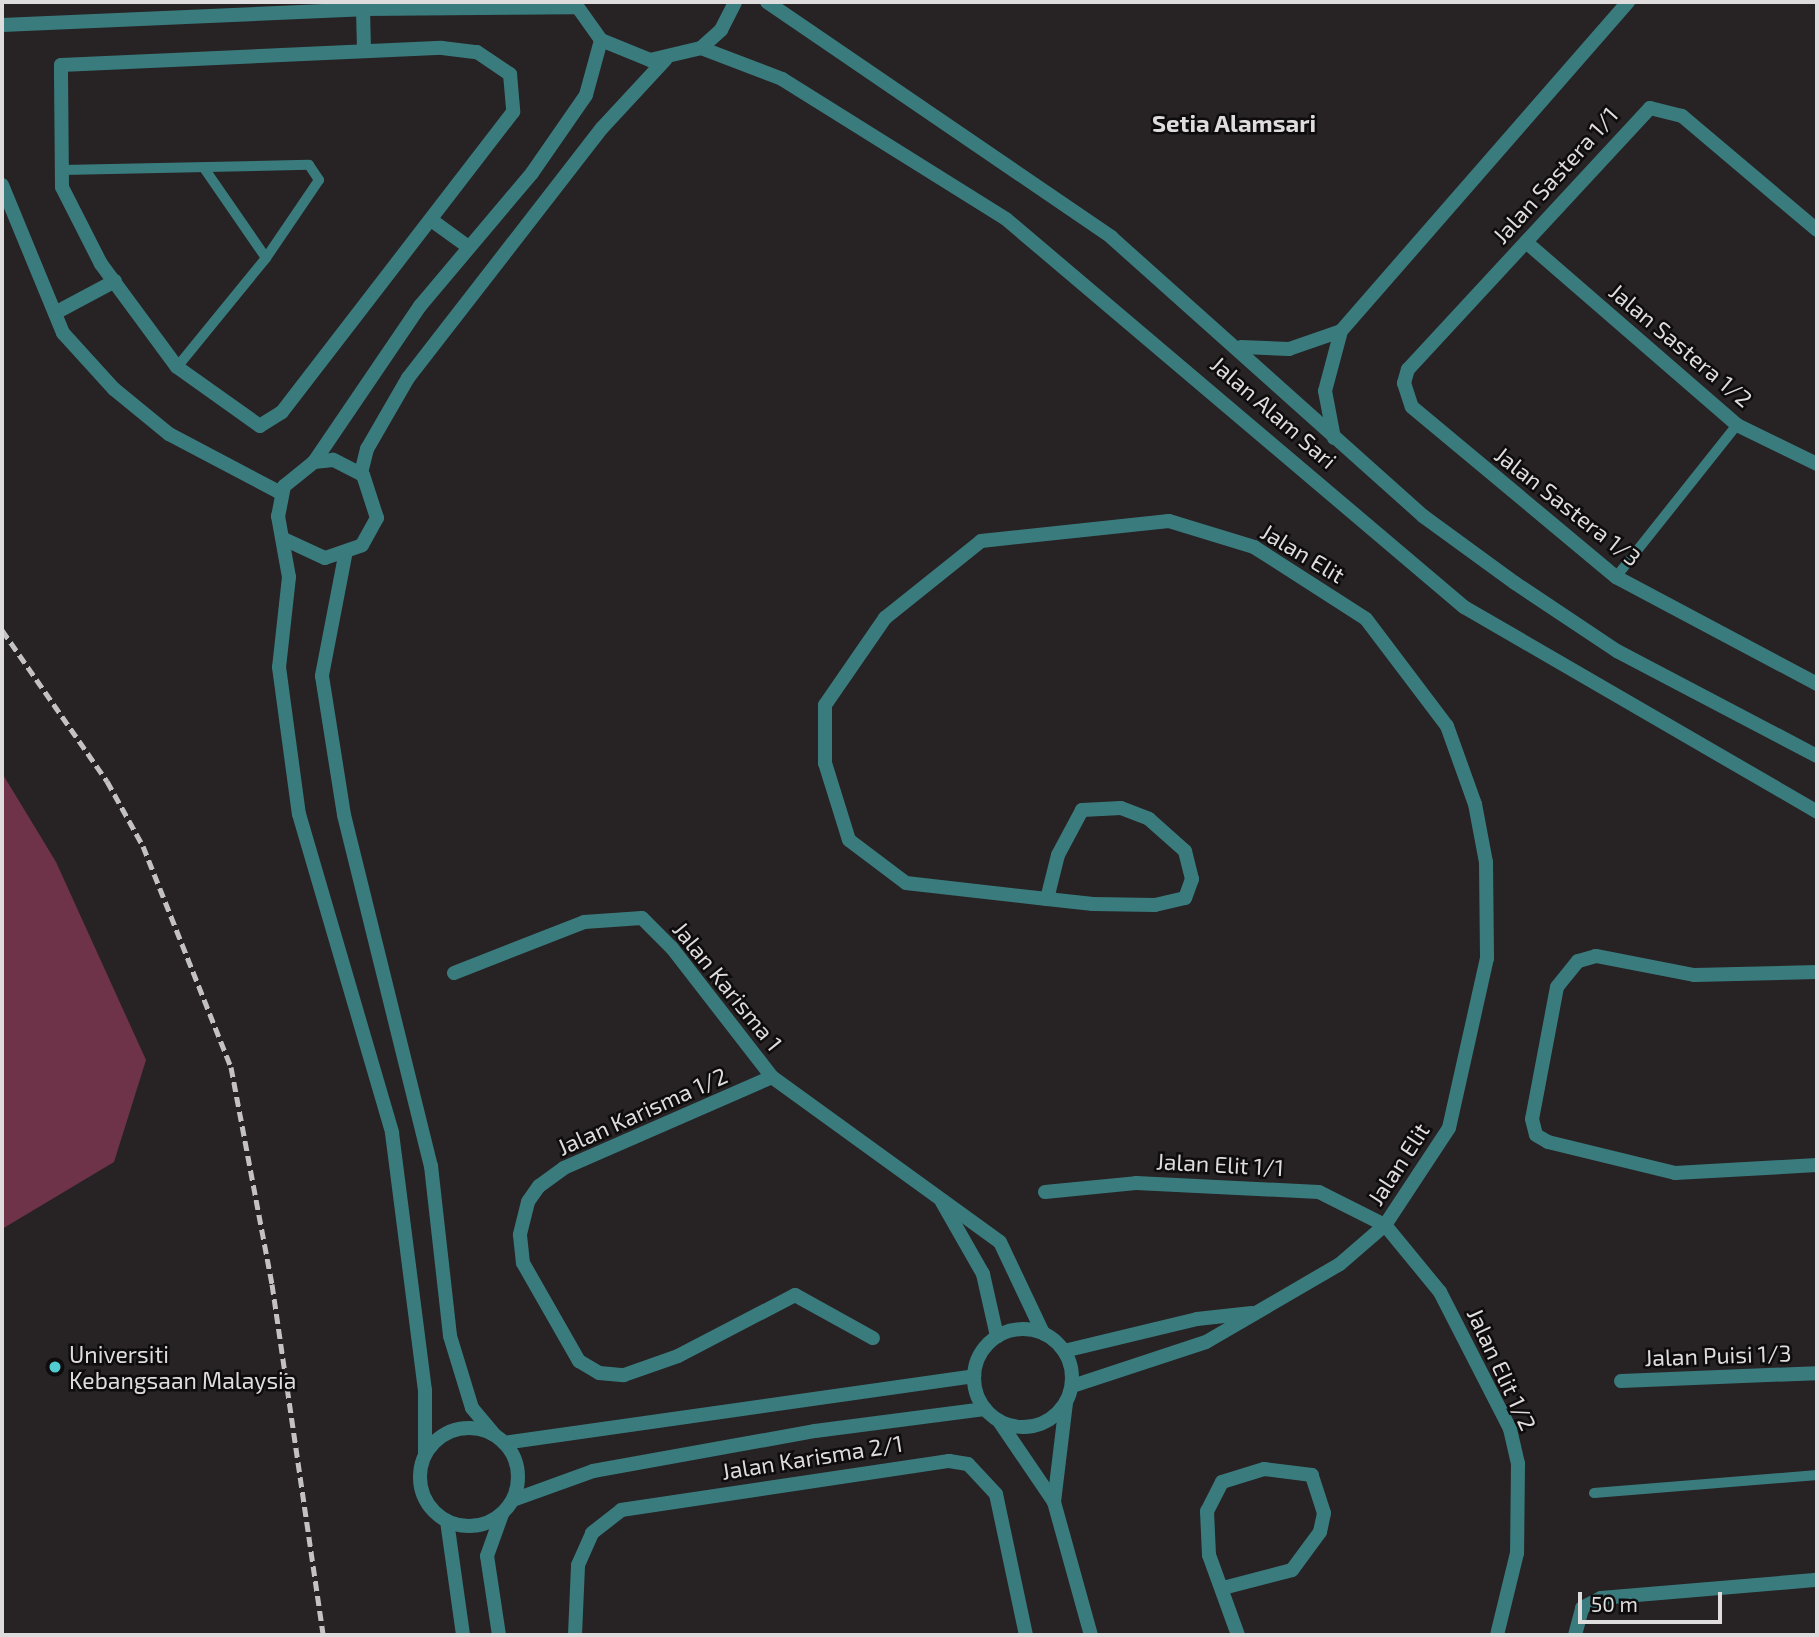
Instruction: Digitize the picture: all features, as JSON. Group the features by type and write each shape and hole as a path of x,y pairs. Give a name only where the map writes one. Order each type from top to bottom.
{"street":[{"path":"2,25 363,9 575,4 601,40 624,54 666,59 701,48 721,30 735,2"},
{"name":"Jalan Alam Sari","path":"767,2 1111,237 1240,347 1334,438 1423,516 1618,651 1817,756"},
{"path":"1334,438 1325,391 1341,331 1628,2"},
{"path":"363,9 364,49"},
{"path":"314,461 466,245 532,173 586,95 601,40"},
{"name":"Jalan Alam Sari","path":"701,48 782,79 1006,219 1464,607 1817,812"},
{"path":"364,49 477,52 510,74 513,112 434,222 282,412 260,426 177,367 115,281 62,187 61,65 364,49"},
{"path":"361,472 367,449 408,378 614,112 666,59"},
{"name":"Jalan Sastera 1/1","path":"1412,407 1404,383 1408,369 1650,108 1682,116 1817,230"},
{"path":"2,185 63,333 114,389 169,434 281,493"},
{"path":"434,222 466,245"},
{"name":"Jalan Sastera 1/2","path":"1526,242 1737,425 1817,464"},
{"path":"55,313 115,281"},
{"path":"1240,347 1289,349 1341,331"},
{"name":"Jalan Sastera 1/3","path":"1412,407 1616,577 1817,684"},
{"path":"286,540 315,556 345,556 362,545 377,518 372,487 361,472 333,460 314,461 296,470 281,493 278,516 286,540 279,667 299,814 392,1133 424,1377 425,1453 419,1468 424,1499 447,1521 463,1635"},
{"name":"Jalan Elit","path":"1047,899 1058,855 1082,810 1121,808 1149,819 1185,851 1192,879 1185,898 1155,905 1047,899 906,883 849,840 825,763 825,705 885,618 981,541 1169,522 1254,547 1366,619 1447,726 1475,804 1486,862 1487,958 1449,1128 1385,1225 1340,1264 1206,1342 1072,1386"},
{"path":"345,556 322,676 344,815 430,1166 450,1336 472,1408 499,1438 518,1470 513,1500 503,1513 487,1556 499,1635"},
{"name":"Jalan Karisma 1","path":"454,972 584,922 619,915 642,918 672,948 772,1077 1000,1242 1043,1333"},
{"path":"1817,972 1694,975 1596,956 1578,961 1556,987 1532,1119 1536,1135 1675,1173 1817,1165"},
{"name":"Jalan Karisma 1/2","path":"772,1077 565,1168 528,1202 520,1235 523,1263 572,1351 599,1373 624,1375 678,1356 794,1296 873,1338"},
{"name":"Jalan Elit 1/1","path":"1045,1192 1136,1183 1319,1192 1385,1225"},
{"name":"Jalan Karisma 1","path":"939,1198 983,1274 997,1336"},
{"name":"Jalan Elit 1/2","path":"1385,1225 1440,1292 1510,1429 1518,1463 1517,1553 1497,1635"},
{"name":"Jalan Elit","path":"1064,1351 1197,1319 1260,1312"},
{"path":"1054,1502 1066,1402 1072,1386 1064,1351 1043,1333 1020,1329 997,1336 981,1353 974,1376 985,1409 998,1420 1054,1502 1091,1635"},
{"name":"Jalan Puisi 1/3","path":"1621,1381 1817,1373"},
{"path":"425,1453 455,1429 499,1438 974,1376"},
{"path":"998,1420 1036,1426 1066,1402"},
{"path":"513,1500 593,1471 815,1431 985,1409"},
{"name":"Jalan Karisma 2/1","path":"575,1635 578,1565 592,1534 621,1510 949,1461 968,1464 996,1494 1026,1635"},
{"path":"1223,1588 1292,1570 1320,1532 1324,1513 1311,1475 1264,1469 1222,1482 1207,1511 1209,1555 1238,1635"},
{"path":"447,1521 486,1523 503,1513"},
{"path":"1575,1635 1582,1608 1601,1598 1817,1580"}],"lane":[{"path":"62,170 309,164 319,180 266,258 177,367"},
{"path":"204,168 266,258"},
{"path":"1616,577 1737,425"},
{"path":"1594,1493 1817,1475"}],"shaded area":[{"path":"2,773 56,862 146,1060 114,1162 2,1229"}],"railway":[{"path":"2,630 107,781 143,846 231,1067 272,1284 323,1635"}],"place":[{"name":"Universiti Kebangsaan Malaysia","path":"55,1367"}],"district":[{"name":"Setia Alamsari","path":"1234,123"}]}
